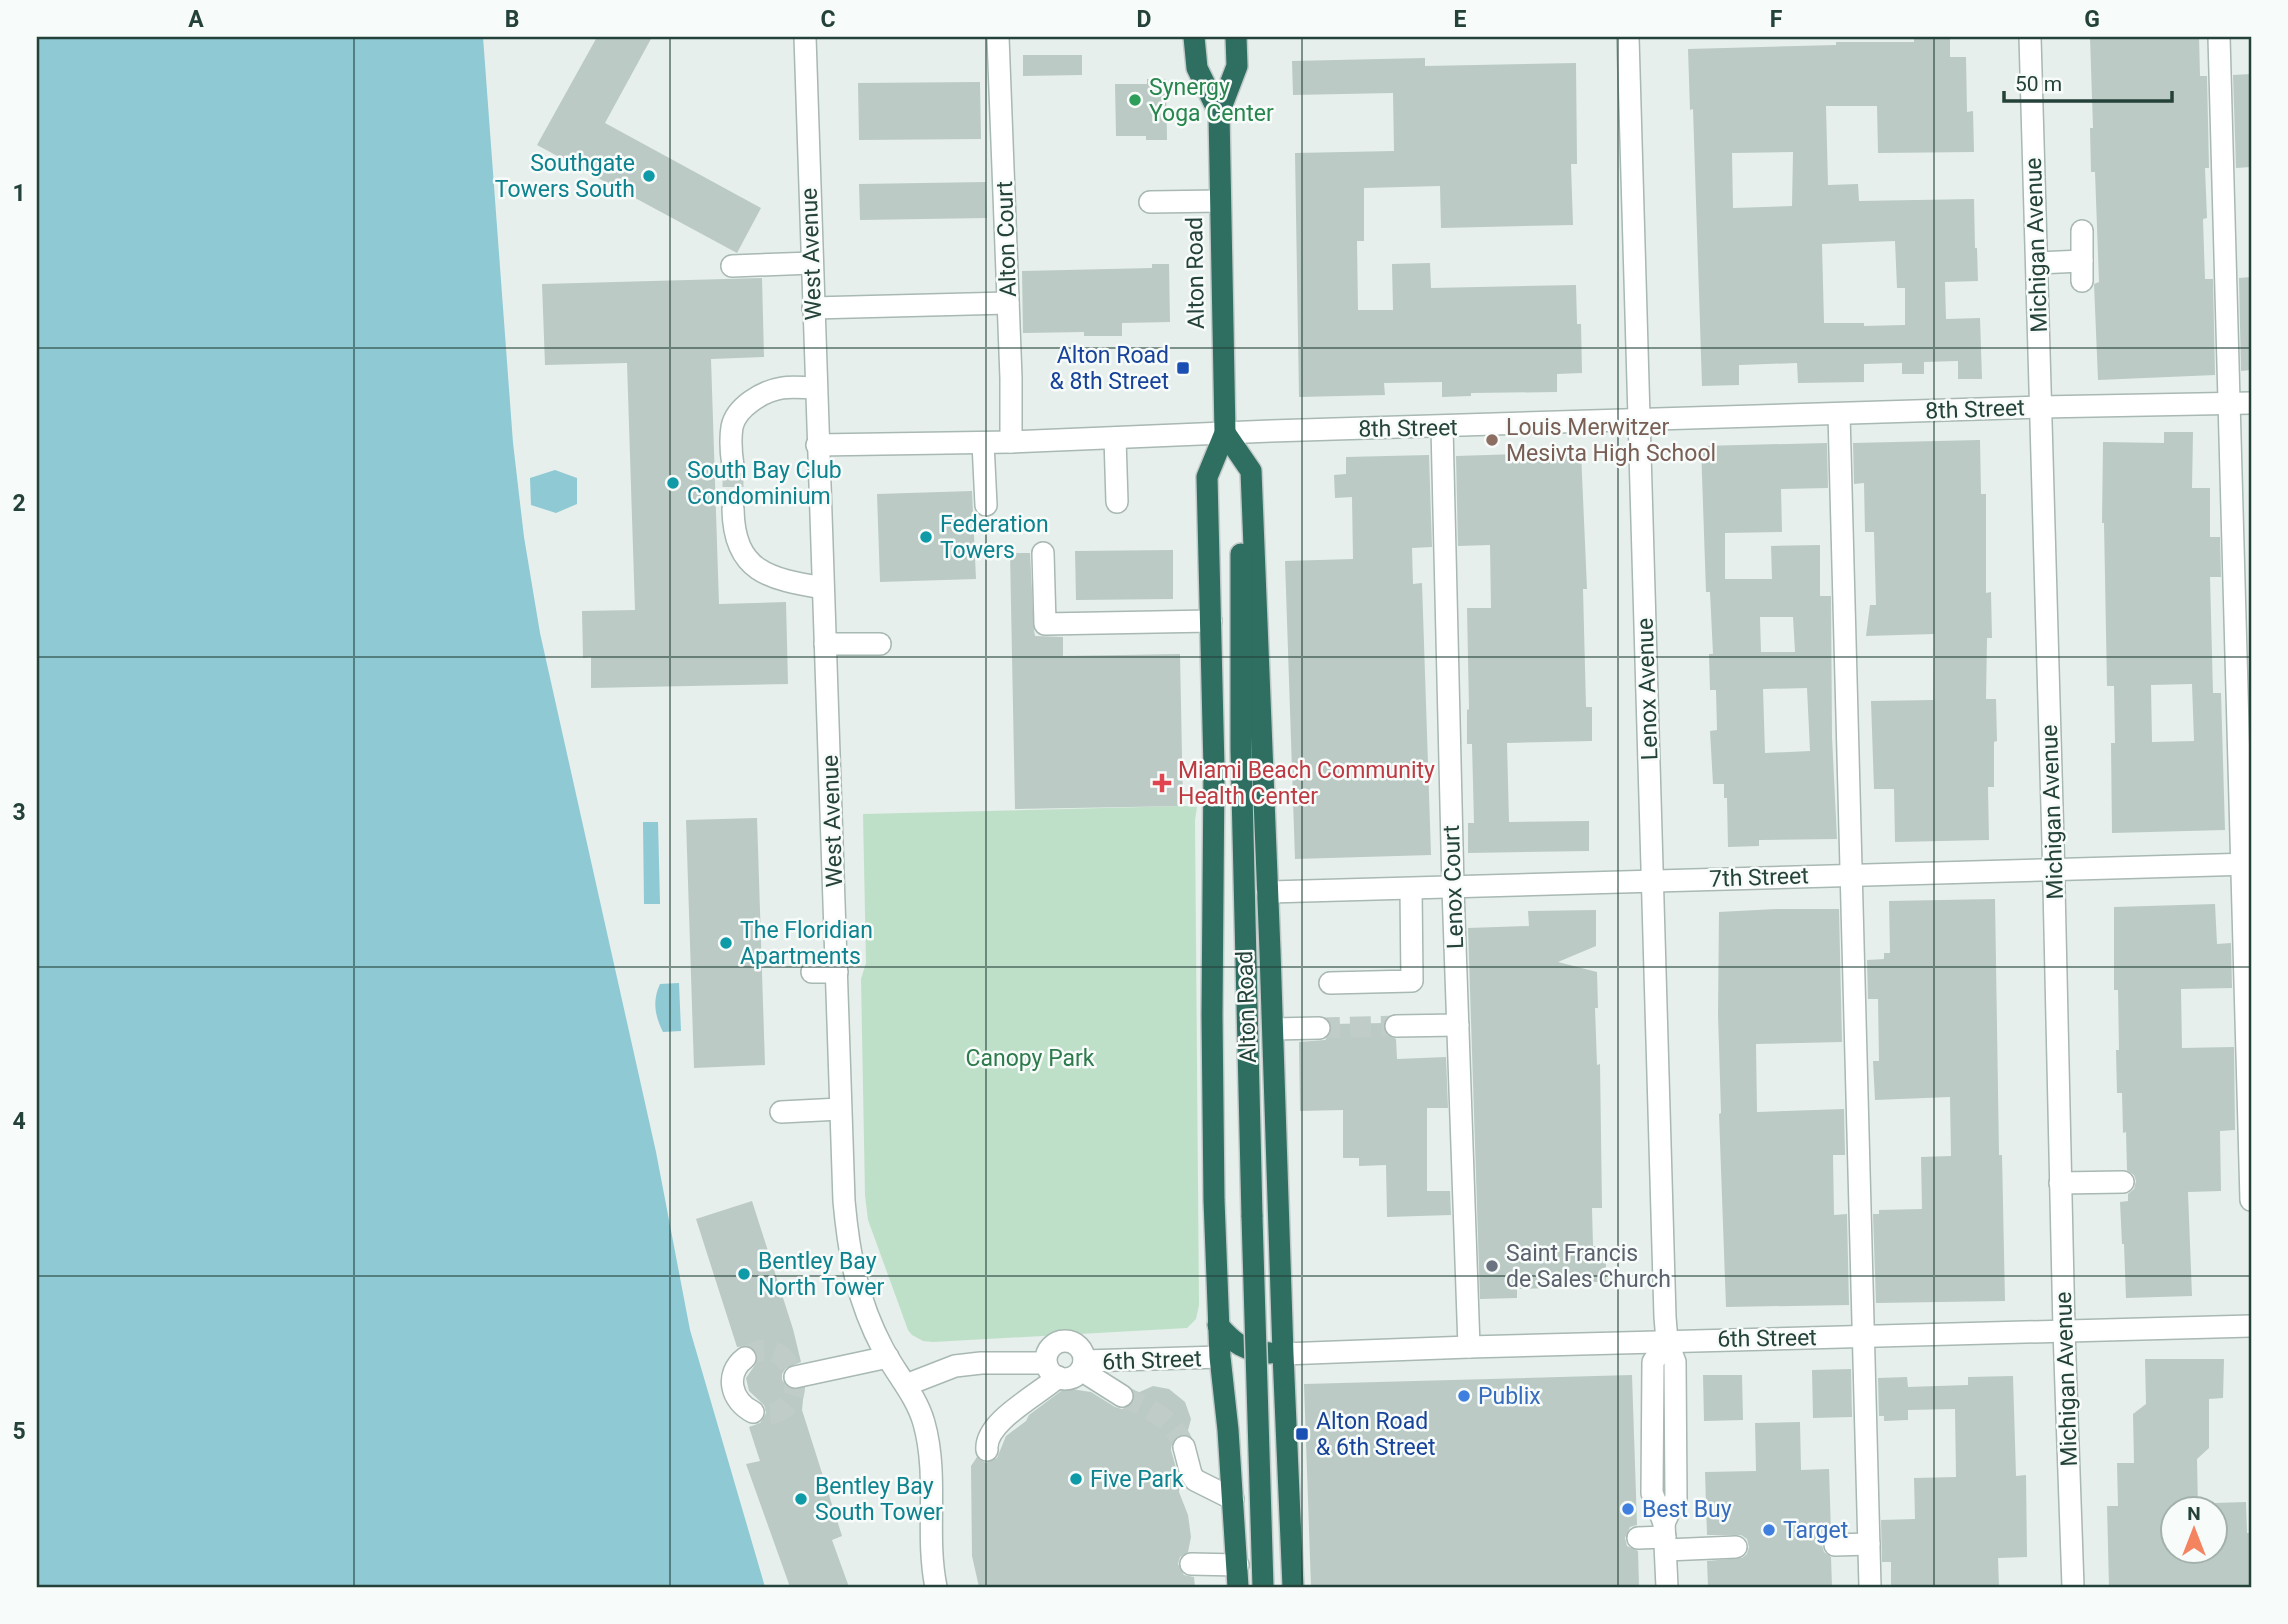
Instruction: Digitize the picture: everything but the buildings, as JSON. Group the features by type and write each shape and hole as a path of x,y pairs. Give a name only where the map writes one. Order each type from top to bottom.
{"highway":[{"name":"Alton Road","path":"1194,37 1197,68 1219,113"},
{"name":"Alton Road","path":"1236,37 1237,66 1219,113 1225,433 1207,477 1214,768 1212,1015 1218,1325 1238,1587"},
{"name":"Alton Road","path":"1225,433 1251,471 1293,1587"},
{"path":"1225,433 1241,470 1241,762 1263,1587"},
{"path":"1218,1325 1231,1341 1252,1352 1283,1354"}],"street":[{"path":"805,37 816,37"},
{"name":"West Avenue","path":"805,37 840,1109 847,1237 864,1310 888,1357 916,1402 923,1421 932,1476 932,1548 936,1587"},
{"name":"Alton Court","path":"998,37 1011,442"},
{"name":"Lenox Avenue","path":"1628,37 1667,1341 1675,1362 1676,1497 1665,1537 1667,1587"},
{"name":"Michigan Avenue","path":"2030,37 2073,1587"},
{"path":"2219,37 2229,403 2247,864 2251,1200"},
{"path":"1150,202 1220,201"},
{"path":"2037,263 2082,271 2082,232"},
{"path":"732,266 812,263"},
{"path":"813,308 1008,303"},
{"path":"733,466 732,428 735,417 744,407 765,393 783,388 816,388"},
{"name":"8th Street","path":"817,445 983,443 2040,407 2251,403"},
{"path":"1839,414 1870,1587"},
{"name":"Lenox Court","path":"1442,427 1452,888 1469,1347"},
{"path":"1115,438 1117,502"},
{"path":"983,443 986,505"},
{"path":"733,509 736,541 747,560 758,570 785,582 822,588"},
{"path":"1043,553 1045,624 1211,621"},
{"path":"825,644 880,644"},
{"name":"7th Street","path":"1267,892 2247,864"},
{"path":"1330,983 1412,981 1411,889"},
{"path":"812,972 837,972"},
{"path":"1396,1026 1458,1026"},
{"path":"1273,1029 1319,1028"},
{"path":"781,1112 840,1109"},
{"path":"2060,1183 2123,1182"},
{"name":"6th Street","path":"1283,1354 2251,1325"},
{"path":"1052,1370 1047,1356 1052,1346 1064,1341 1079,1347 1082,1351 1083,1366 1122,1396"},
{"path":"795,1377 888,1357"},
{"name":"6th Street","path":"1083,1366 1220,1357"},
{"path":"745,1358 735,1369 732,1389 743,1407 752,1412"},
{"path":"906,1385 955,1366 1052,1370 1071,1378 1083,1366"},
{"path":"987,1450 986,1441 993,1427 1052,1370"},
{"path":"1184,1447 1195,1480 1233,1499"},
{"path":"1638,1538 1665,1537 1736,1547"},
{"path":"1835,1545 1869,1544"},
{"path":"1191,1564 1238,1565"}],"green space":[{"name":"Canopy Park","path":"1197,807 1199,1305 1196,1319 1187,1328 923,1341 908,1330 868,1220 865,1195 861,979 866,963 863,814"}],"water":[{"path":"37,37 483,37 513,443 524,537 540,633 656,1152 690,1330 765,1587 37,1587"},
{"path":"555,470 577,478 577,504 556,513 531,505 530,478"},
{"path":"643,822 658,822 660,904 644,904"},
{"path":"679,983 681,1031 663,1032 658,1020 656,996 660,984"}],"tunnel":[{"path":"733,466 733,509"},
{"path":"1319,1028 1396,1026"},
{"path":"745,1358 763,1350 777,1353 788,1363 794,1377 794,1392 788,1405 775,1413 753,1412"},
{"path":"1122,1396 1167,1421 1180,1437 1184,1447"}],"place":[{"name":"Synergy Yoga Center","path":"1135,100"},
{"name":"Southgate Towers South","path":"649,176"},
{"name":"Alton Road & 8th Street","path":"1183,368"},
{"name":"Louis Merwitzer Mesivta High School","path":"1492,440"},
{"name":"South Bay Club Condominium","path":"673,483"},
{"name":"Federation Towers","path":"926,537"},
{"name":"Miami Beach Community Health Center","path":"1162,783"},
{"name":"The Floridian Apartments","path":"726,943"},
{"name":"Saint Francis de Sales Church","path":"1492,1266"},
{"name":"Bentley Bay North Tower","path":"744,1274"},
{"name":"Publix","path":"1464,1396"},
{"name":"Alton Road & 6th Street","path":"1302,1434"},
{"name":"Five Park","path":"1076,1479"},
{"name":"Bentley Bay South Tower","path":"801,1499"},
{"name":"Best Buy","path":"1628,1509"},
{"name":"Target","path":"1769,1530"}]}
